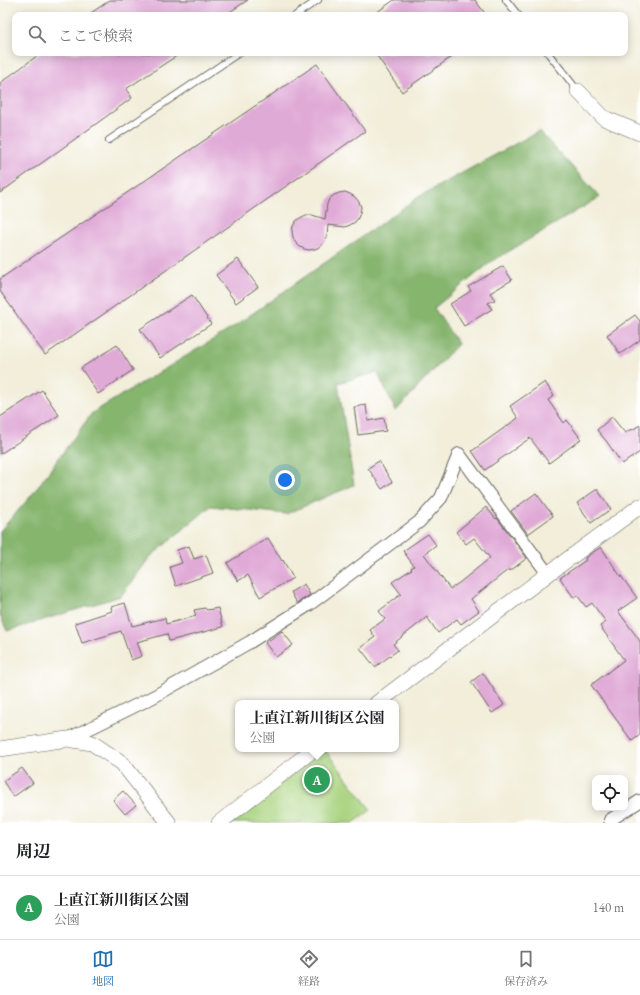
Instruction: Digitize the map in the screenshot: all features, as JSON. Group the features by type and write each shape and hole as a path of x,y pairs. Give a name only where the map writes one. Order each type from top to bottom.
{"street":[{"path":"578,92 604,118 640,133"},
{"path":"68,739 153,697 250,642 310,604 419,522 442,498 459,454 548,574"},
{"path":"381,700 640,506"},
{"path":"0,749 68,739 92,743 122,763 169,823"},
{"path":"219,823 310,752"},
{"path":"610,820 640,801"}],"lane":[{"path":"300,12 318,0"},
{"path":"506,0 516,12"},
{"path":"109,140 235,56"},
{"path":"550,56 578,92"}],"green space":[{"path":"539,131 600,197 491,262 434,308 458,344 396,411 377,372 338,383 354,485 286,514 211,506 150,557 121,596 7,631 0,615 0,531 31,496 92,413 229,330 420,196"},
{"path":"322,752 327,752 371,810 353,823 229,823"}],"building":[{"path":"110,0 248,0 230,12 92,12"},
{"path":"394,0 475,0 484,12 377,12"},
{"path":"37,56 176,56 126,89 132,98 0,193 0,83"},
{"path":"377,56 453,56 402,92"},
{"path":"317,64 365,131 45,355 0,291 0,279"},
{"path":"345,192 355,197 361,207 358,218 355,222 345,227 328,225 327,237 320,247 309,250 299,246 295,242 292,232 296,221 306,215 312,215 325,219 329,199 334,195"},
{"path":"238,259 258,287 236,303 216,275"},
{"path":"503,266 512,280 490,293 495,300 488,303 492,309 464,326 450,304 471,291 468,287"},
{"path":"192,295 211,324 160,358 140,329"},
{"path":"635,315 640,321 640,340 620,354 607,335"},
{"path":"117,345 133,370 98,394 81,368"},
{"path":"545,382 554,396 548,400 564,423 567,420 581,439 549,463 530,438 485,470 472,451 518,418 510,406"},
{"path":"42,390 59,415 0,454 0,417"},
{"path":"366,405 368,421 384,418 386,431 358,435 354,407"},
{"path":"612,417 625,433 640,425 640,452 622,464 597,430"},
{"path":"379,461 392,482 382,489 368,468"},
{"path":"597,489 611,509 591,523 577,503"},
{"path":"536,493 553,516 528,534 511,511"},
{"path":"486,507 496,519 497,518 527,558 510,571 509,569 471,599 479,611 461,624 457,619 438,633 427,617 393,644 398,650 375,667 360,648 375,637 370,630 385,619 379,611 401,594 392,582 412,569 411,568 414,566 403,551 428,534 436,545 424,554 450,589 490,558 474,538 466,544 456,532"},
{"path":"268,538 293,578 260,597 248,575 238,581 227,563"},
{"path":"189,546 194,559 206,555 213,573 176,586 170,567 182,563 177,550"},
{"path":"601,547 637,598 618,611 640,641 640,735 632,741 591,685 624,660 600,626 606,622 592,603 586,607 577,595 574,598 560,578 586,560 586,557"},
{"path":"304,584 310,595 297,603 291,592"},
{"path":"125,603 132,626 165,618 166,624 196,616 194,610 218,608 223,627 169,641 167,634 137,642 142,656 131,660 121,631 82,643 75,623 112,611 111,607"},
{"path":"282,631 293,645 276,657 265,643"},
{"path":"483,673 504,705 492,713 471,682"},
{"path":"22,768 33,783 13,797 3,781"},
{"path":"123,791 136,805 125,814 113,800"}],"place":[{"name":"上直江新川街区公園","path":"317,780"}]}
